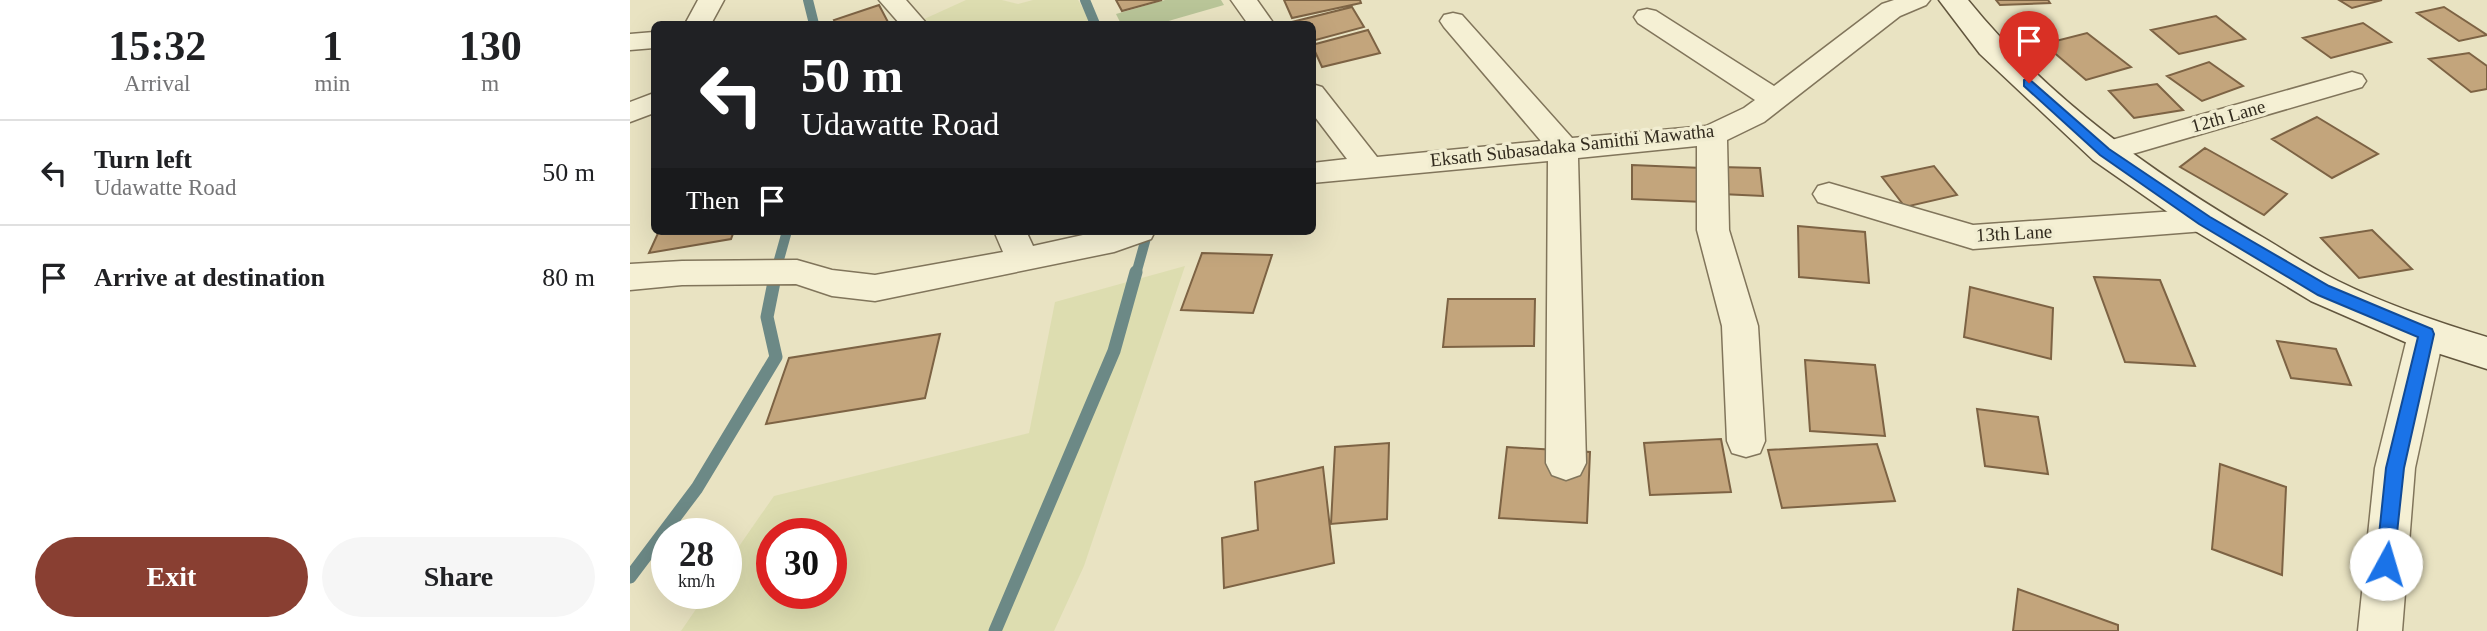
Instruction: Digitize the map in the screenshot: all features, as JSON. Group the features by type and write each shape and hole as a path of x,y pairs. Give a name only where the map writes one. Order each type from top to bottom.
{"street":[{"path":"700,21 711,0"},
{"path":"892,0 911,21"},
{"path":"1244,0 1259,21"},
{"name":"Eksath Subasadaka Samithi Mawatha","path":"1316,172 1563,147 1712,135 1754,115 1891,10 1917,0"},
{"path":"1954,0 1991,48 2105,152 2205,220 2324,290 2426,334 2487,353"},
{"path":"1647,17 1774,99"},
{"path":"1453,21 1563,147 1566,463"},
{"path":"630,42 651,40"},
{"name":"12th Lane","path":"2105,152 2352,81"},
{"path":"1316,98 1368,166"},
{"path":"630,113 651,103"},
{"path":"1712,135 1713,230 1740,326 1746,441"},
{"name":"13th Lane","path":"1829,194 1973,237 2205,220"},
{"path":"630,277 682,273 797,272 832,284 876,288 1016,246 1114,240 1128,235"},
{"path":"2380,631 2395,468 2426,334"}],"green space":[{"path":"966,0 1002,0 1018,4 1033,0 1078,0 1090,21 922,21"},
{"path":"1165,0 1221,0 1224,5 1168,21 1120,21 1116,14"},
{"path":"1185,266 1084,566 1054,631 681,631 696,609 742,609 742,542 756,522 756,609 847,609 847,518 759,518 774,496 1029,433 1055,302"}],"building":[{"path":"1116,0 1162,0 1122,11"},
{"path":"1284,0 1360,0 1361,3 1292,18"},
{"path":"1996,0 2048,0 2050,3 2000,5"},
{"path":"2339,0 2382,0 2352,8"},
{"path":"879,5 887,21 834,21"},
{"path":"1352,7 1364,27 1316,40 1316,21 1296,21"},
{"path":"2444,7 2487,35 2459,41 2417,13"},
{"path":"2216,16 2245,39 2179,54 2151,30"},
{"path":"2363,23 2391,42 2331,58 2303,38"},
{"path":"1368,30 1380,53 1322,67 1316,54 1316,44"},
{"path":"2087,33 2131,67 2086,80 2044,44"},
{"path":"2469,53 2487,66 2487,89 2471,92 2429,59"},
{"path":"2209,62 2243,86 2202,101 2167,76"},
{"path":"2157,84 2183,110 2134,118 2109,91"},
{"path":"2317,117 2378,154 2332,178 2272,139"},
{"path":"2205,148 2287,194 2264,215 2180,167"},
{"path":"1632,165 1702,168 1704,202 1632,199"},
{"path":"1934,166 1957,195 1905,207 1882,177"},
{"path":"1720,167 1760,168 1763,196 1721,194"},
{"path":"1798,226 1865,232 1869,283 1799,277"},
{"path":"2372,230 2412,269 2359,278 2321,238"},
{"path":"657,235 732,235 731,239 649,253"},
{"path":"1202,253 1272,255 1253,313 1181,310"},
{"path":"2094,277 2160,280 2195,366 2125,362"},
{"path":"1970,287 2053,308 2051,359 1964,337"},
{"path":"1448,299 1535,299 1534,346 1443,347"},
{"path":"940,334 925,398 766,424 789,358"},
{"path":"2277,341 2336,349 2351,385 2291,378"},
{"path":"1805,360 1875,365 1885,436 1810,431"},
{"path":"1977,409 2038,417 2048,474 1985,466"},
{"path":"1721,439 1731,492 1650,495 1644,443"},
{"path":"1389,443 1387,519 1331,524 1335,447"},
{"path":"1877,444 1895,501 1782,508 1768,450"},
{"path":"1507,447 1590,452 1587,523 1499,518"},
{"path":"2220,464 2286,487 2282,575 2212,549"},
{"path":"1323,467 1334,563 1224,588 1222,538 1258,530 1255,482"},
{"path":"2018,589 2118,625 2118,631 2013,631"}],"waterway":[{"path":"808,0 813,21"},
{"path":"1085,0 1094,21"},
{"path":"775,274 786,235"},
{"path":"1136,274 1147,235"},
{"path":"630,577 697,488 776,357 767,317 776,272"},
{"path":"995,631 1114,351 1136,272"}],"route":[{"path":"2029,83 2105,152 2205,220 2324,290 2426,334 2395,468 2386,564"}]}
